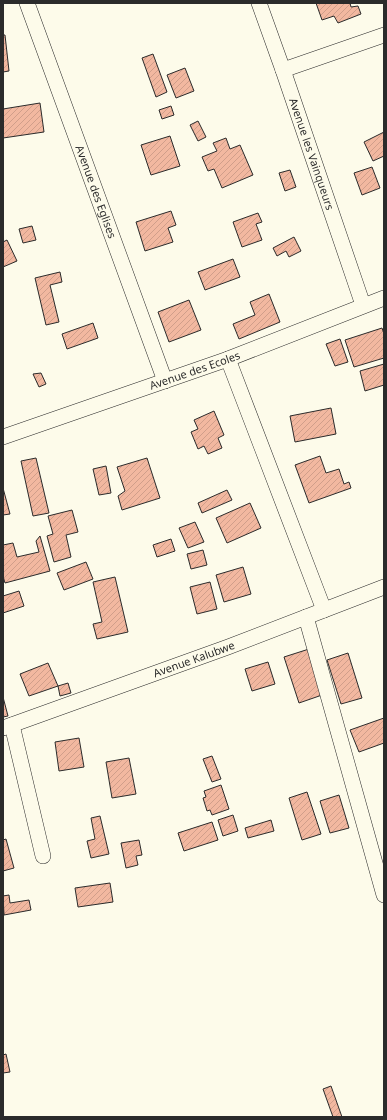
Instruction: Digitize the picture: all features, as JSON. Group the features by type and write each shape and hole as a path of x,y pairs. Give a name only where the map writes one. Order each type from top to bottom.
{"street":[{"name":"Avenue des Eglises","path":"27,3 165,381"},
{"name":"Avenue les Vainqueurs","path":"259,3 284,70 363,305"},
{"path":"284,70 384,35"},
{"name":"Avenue des Ecoles","path":"3,436 165,381 384,298"},
{"path":"228,358 324,610"},
{"name":"Avenue Kalubwe","path":"8,727 228,647 384,587"},
{"path":"306,617 384,895"},
{"path":"8,727 43,856"}],"building":[{"path":"316,3 350,3 351,7 358,6 361,14 338,23 334,16 322,20"},
{"path":"3,35 5,35 9,71 3,72"},
{"path":"153,54 167,92 156,97 142,58"},
{"path":"185,68 194,91 176,98 167,75"},
{"path":"40,103 44,132 3,138 3,109"},
{"path":"171,106 174,115 162,119 159,110"},
{"path":"198,121 206,137 198,141 190,125"},
{"path":"384,132 384,156 373,161 364,142"},
{"path":"170,136 180,166 151,175 141,145"},
{"path":"226,138 230,149 240,145 253,175 222,188 214,169 208,171 202,157 217,151 213,143"},
{"path":"372,167 380,188 362,195 354,173"},
{"path":"290,170 296,187 285,191 279,173"},
{"path":"171,211 176,225 168,228 173,242 145,251 136,222"},
{"path":"258,213 262,222 256,224 262,240 242,247 233,222"},
{"path":"32,226 36,240 23,243 19,229"},
{"path":"294,237 301,251 289,257 286,251 277,256 273,248"},
{"path":"7,240 17,261 3,267 3,242"},
{"path":"233,259 240,277 205,290 198,272"},
{"path":"60,272 62,282 50,285 59,322 46,325 35,278"},
{"path":"269,294 280,322 239,339 233,324 255,315 250,302"},
{"path":"189,300 201,330 169,342 158,312"},
{"path":"93,323 98,338 67,349 62,334"},
{"path":"382,328 384,334 384,358 354,367 345,340"},
{"path":"340,339 348,362 335,366 326,344"},
{"path":"384,364 384,385 365,391 360,371"},
{"path":"41,373 46,384 39,387 33,374"},
{"path":"331,408 336,434 295,442 290,416"},
{"path":"214,411 224,435 218,438 222,448 208,454 204,446 198,449 191,432 198,429 194,420"},
{"path":"320,456 326,473 339,469 344,484 349,482 351,488 309,503 295,465"},
{"path":"36,458 49,513 33,516 21,461"},
{"path":"147,458 160,498 122,510 118,496 125,491 117,467"},
{"path":"106,466 111,493 99,495 93,469"},
{"path":"3,488 10,514 3,515"},
{"path":"227,490 232,500 202,513 198,503"},
{"path":"250,503 261,528 227,543 216,518"},
{"path":"72,510 78,532 66,535 71,557 54,562 47,536 53,534 48,516"},
{"path":"195,522 204,542 188,548 179,528"},
{"path":"40,536 50,571 5,583 3,576 3,545 13,543 17,557 39,552 36,541"},
{"path":"171,539 175,551 157,557 153,545"},
{"path":"203,550 207,565 191,569 187,554"},
{"path":"86,562 93,579 64,590 57,573"},
{"path":"243,567 251,594 224,602 216,575"},
{"path":"115,577 128,632 97,639 93,624 102,622 93,582"},
{"path":"210,582 217,609 197,614 190,587"},
{"path":"19,591 24,606 3,613 3,596"},
{"path":"309,649 325,694 299,703 284,657"},
{"path":"348,653 362,698 341,704 327,660"},
{"path":"268,662 275,684 252,691 245,669"},
{"path":"48,663 58,686 29,696 20,674"},
{"path":"68,683 71,693 60,696 58,686"},
{"path":"3,697 8,716 3,717"},
{"path":"384,718 384,743 359,752 350,730"},
{"path":"79,738 84,767 59,771 55,742"},
{"path":"212,756 221,779 212,782 203,759"},
{"path":"129,758 136,794 112,798 106,762"},
{"path":"221,785 229,809 212,815 210,810 207,811 203,798 206,797 204,791"},
{"path":"307,792 321,834 302,840 289,798"},
{"path":"339,795 349,828 330,833 320,801"},
{"path":"233,815 238,831 223,836 218,820"},
{"path":"100,816 109,854 91,858 87,841 95,839 91,818"},
{"path":"271,820 274,831 248,838 245,828"},
{"path":"212,822 218,840 184,851 178,833"},
{"path":"6,839 14,868 3,871 3,840"},
{"path":"139,840 142,855 136,856 138,865 126,868 121,843"},
{"path":"110,883 113,902 78,907 75,888"},
{"path":"9,895 10,903 29,900 31,910 4,915 3,896"},
{"path":"6,1054 10,1072 3,1073 3,1055"},
{"path":"331,1086 342,1117 333,1117 323,1089"}]}
